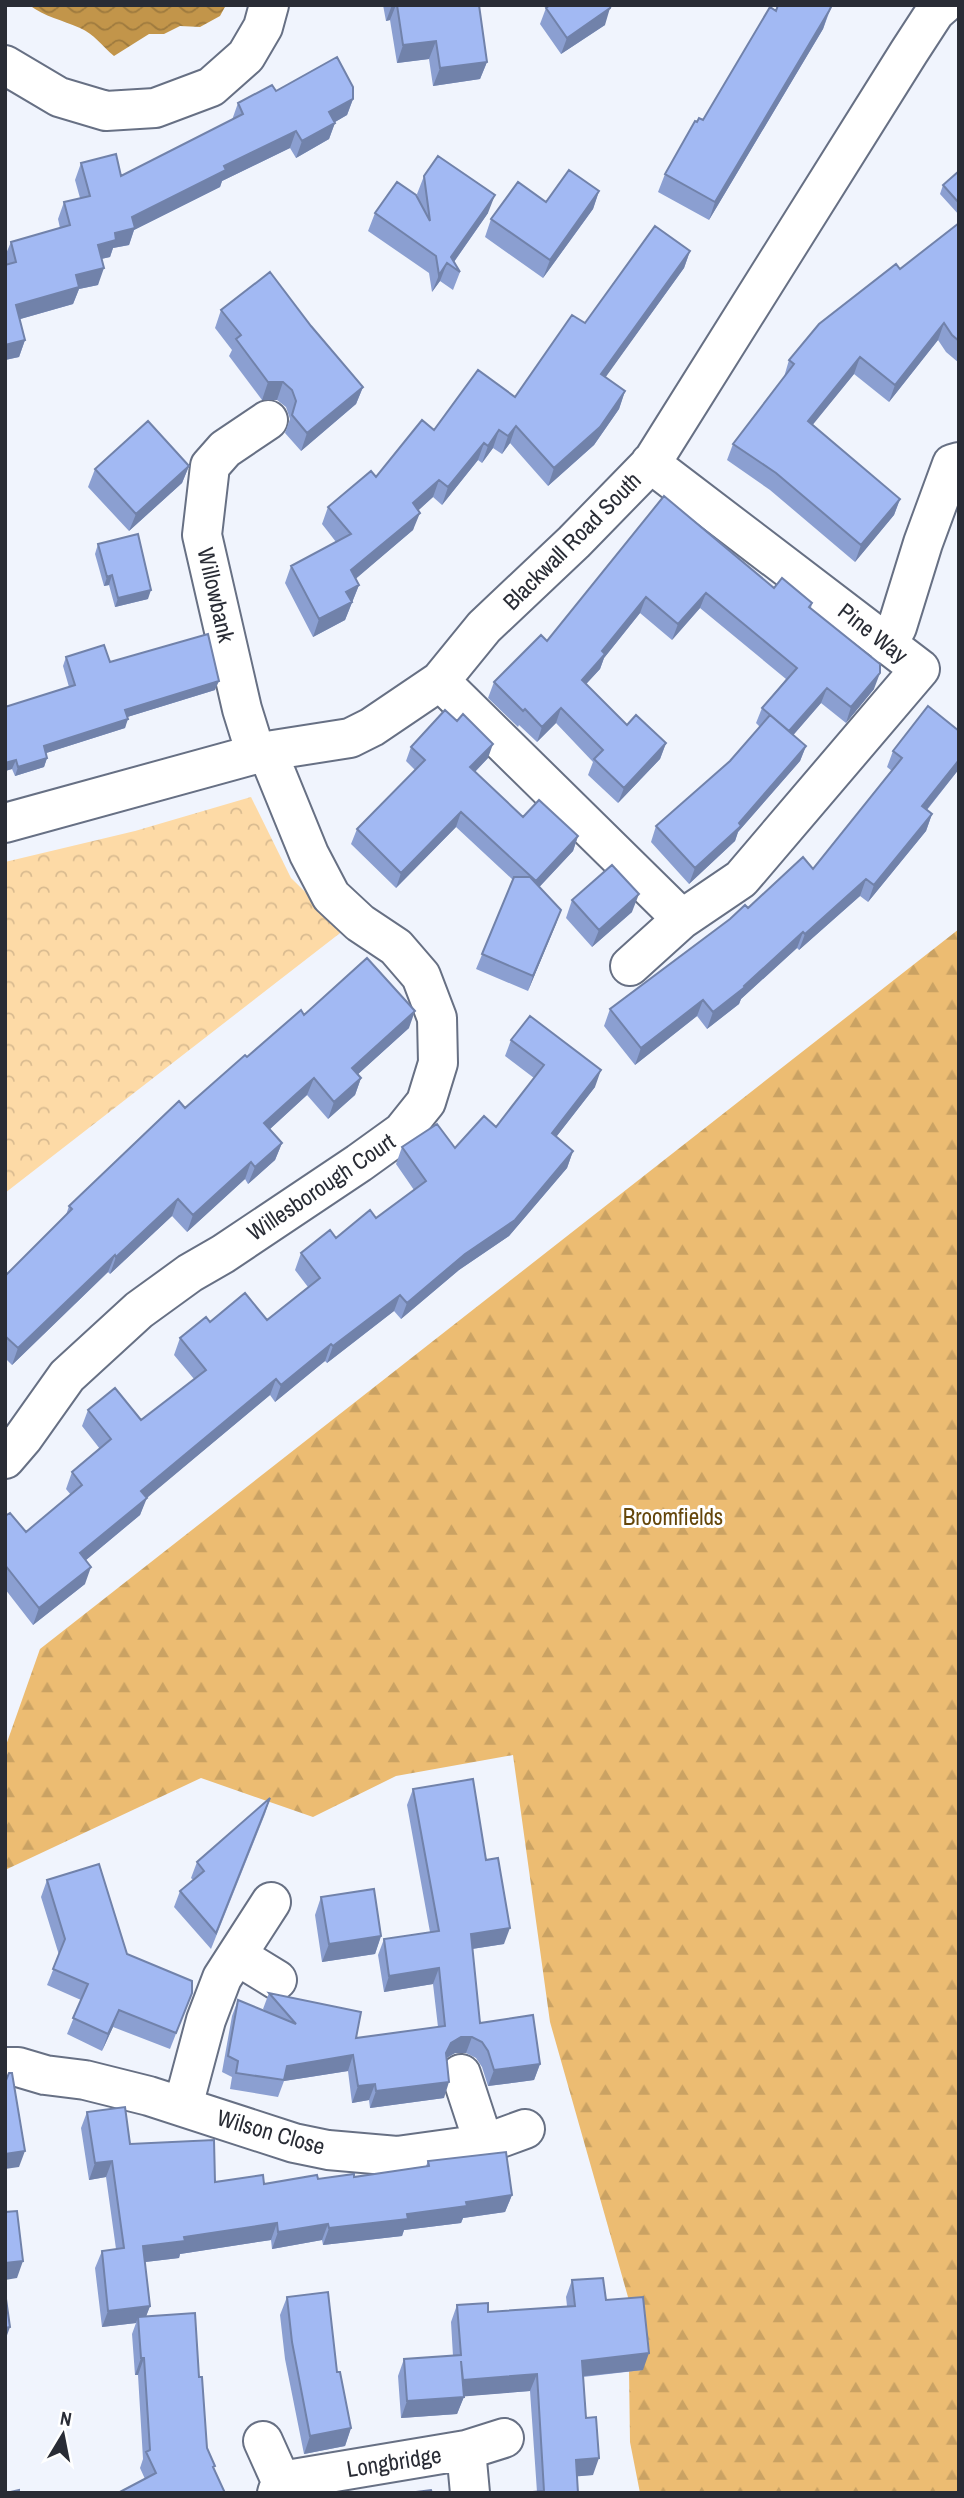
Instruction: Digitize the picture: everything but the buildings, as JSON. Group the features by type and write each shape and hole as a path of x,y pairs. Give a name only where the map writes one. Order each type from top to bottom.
{"street":[{"path":"5,65 59,97 106,111 155,108 211,87 246,56 263,27 269,5"},
{"name":"Blackwall Road South","path":"5,823 261,752 350,738 372,727 440,681 484,627 574,542 650,463 915,42 935,12 943,5"},
{"name":"Willowbank","path":"261,752 242,709 202,535 210,466 225,449 268,420"},
{"path":"887,645 897,626 952,464 959,462"},
{"name":"Pine Way","path":"630,966 682,919 741,879 920,669 650,463"},
{"path":"440,681 682,919"},
{"name":"Willesborough Court","path":"5,1459 67,1376 139,1310 402,1132 426,1102 438,1063 437,1018 421,976 396,947 360,923 331,895 261,752"},
{"path":"183,2106 206,2020 222,1978 271,1902"},
{"path":"238,1956 277,1980"},
{"name":"Wilson Close","path":"5,2067 85,2080 183,2106 294,2143 328,2150 397,2156 484,2144 525,2129"},
{"path":"461,2074 484,2144"},
{"name":"Longbridge","path":"262,2441 279,2487 466,2450 504,2438"},
{"name":"Longbridge","path":"466,2450 470,2493"}],"green space":[{"path":"251,797 291,878 344,930 5,1193 5,862 135,831"},
{"name":"Broomfields","path":"959,929 959,2493 640,2493 630,2442 628,2297 550,2022 513,1755 396,1776 313,1817 201,1778 5,1870 5,1748 40,1649"}],"water":[{"path":"29,5 226,5 220,16 200,27 180,26 164,34 149,34 114,56 85,31"}]}
